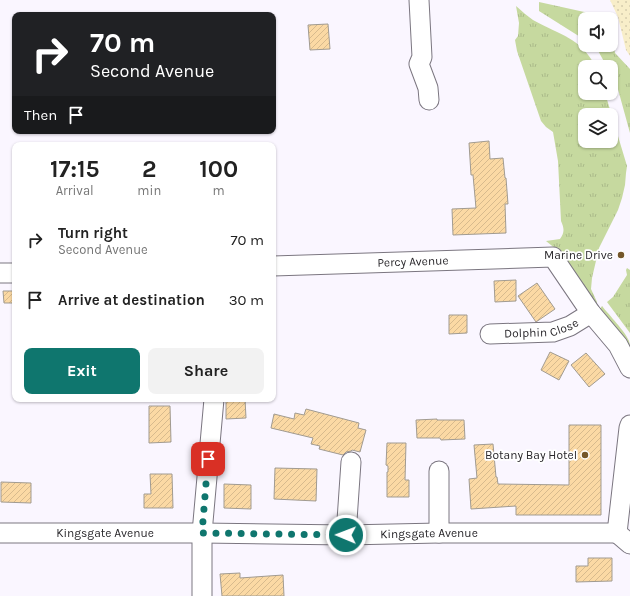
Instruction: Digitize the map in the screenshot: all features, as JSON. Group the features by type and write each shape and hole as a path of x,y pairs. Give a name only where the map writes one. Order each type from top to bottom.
{"street":[{"path":"419,0 422,57 420,64 428,88 429,100"},
{"name":"Percy Avenue","path":"276,266 553,257 590,314"},
{"path":"0,273 12,273"},
{"path":"590,314 618,345 630,368"},
{"name":"Dolphin Close","path":"490,334 553,332 570,326 590,314"},
{"path":"202,596 202,533 214,402"},
{"path":"624,538 628,436 630,425"},
{"path":"346,535 351,462"},
{"path":"439,533 440,468"},
{"name":"Kingsgate Avenue","path":"0,533 346,535 439,533 624,538"}],"green space":[{"path":"539,2 584,12 578,12 578,36 539,11"},
{"path":"516,6 533,20 569,38 578,45 578,52 586,52 590,57 592,60 578,60 578,100 607,100 610,108 578,108 578,148 618,148 618,136 627,166 622,198 618,210 599,248 592,278 591,289 597,302 596,305 562,254 546,241 560,239 563,232 561,221 558,161 553,132 541,121 517,51 515,40 518,36 519,23"},
{"path":"599,52 615,52 630,69 630,133 618,89 618,60 603,60"},
{"path":"627,268 630,270 630,333 607,302 613,297 627,275"},
{"path":"602,306 627,337 630,351 609,319 600,309"}],"sand":[{"path":"610,0 630,0 630,56 626,50 618,12 616,12"}],"building":[{"path":"328,24 330,49 310,50 308,25"},
{"path":"489,141 490,159 503,158 508,204 505,204 506,233 453,235 452,209 476,208 473,175 471,175 469,143"},
{"path":"516,280 516,301 495,302 494,281"},
{"path":"537,283 555,309 536,322 518,296"},
{"path":"3,291 12,291 12,303 4,303"},
{"path":"449,315 467,315 467,333 449,334"},
{"path":"550,352 569,361 559,380 541,370"},
{"path":"586,353 605,374 589,387 571,365"},
{"path":"226,402 245,402 246,418 226,419"},
{"path":"149,406 170,406 171,442 149,443"},
{"path":"306,409 359,423 358,428 366,430 360,452 352,450 343,455 319,449 320,446 311,444 313,438 271,428 274,414 294,419 295,413 304,415"},
{"path":"416,420 464,420 465,439 441,440 440,438 417,438"},
{"name":"Botany Bay Hotel","path":"569,425 601,425 601,515 516,515 516,506 471,509 469,479 477,478 474,445 493,444 498,484 569,485"},
{"path":"387,443 406,443 405,480 409,480 409,497 387,497"},
{"path":"275,468 317,469 316,501 274,499"},
{"path":"150,474 172,474 173,508 144,508 144,494 151,494"},
{"path":"1,482 31,483 31,503 1,502"},
{"path":"224,484 251,485 251,509 224,508"},
{"path":"588,558 612,558 612,581 576,582 576,566 588,566"},
{"path":"240,573 240,578 283,575 284,596 222,596 220,574"}],"place":[{"name":"Marine Drive","path":"621,255"},
{"name":"Botany Bay Hotel","path":"585,455"}],"route":[{"path":"208,459 202,533 346,535"}]}
